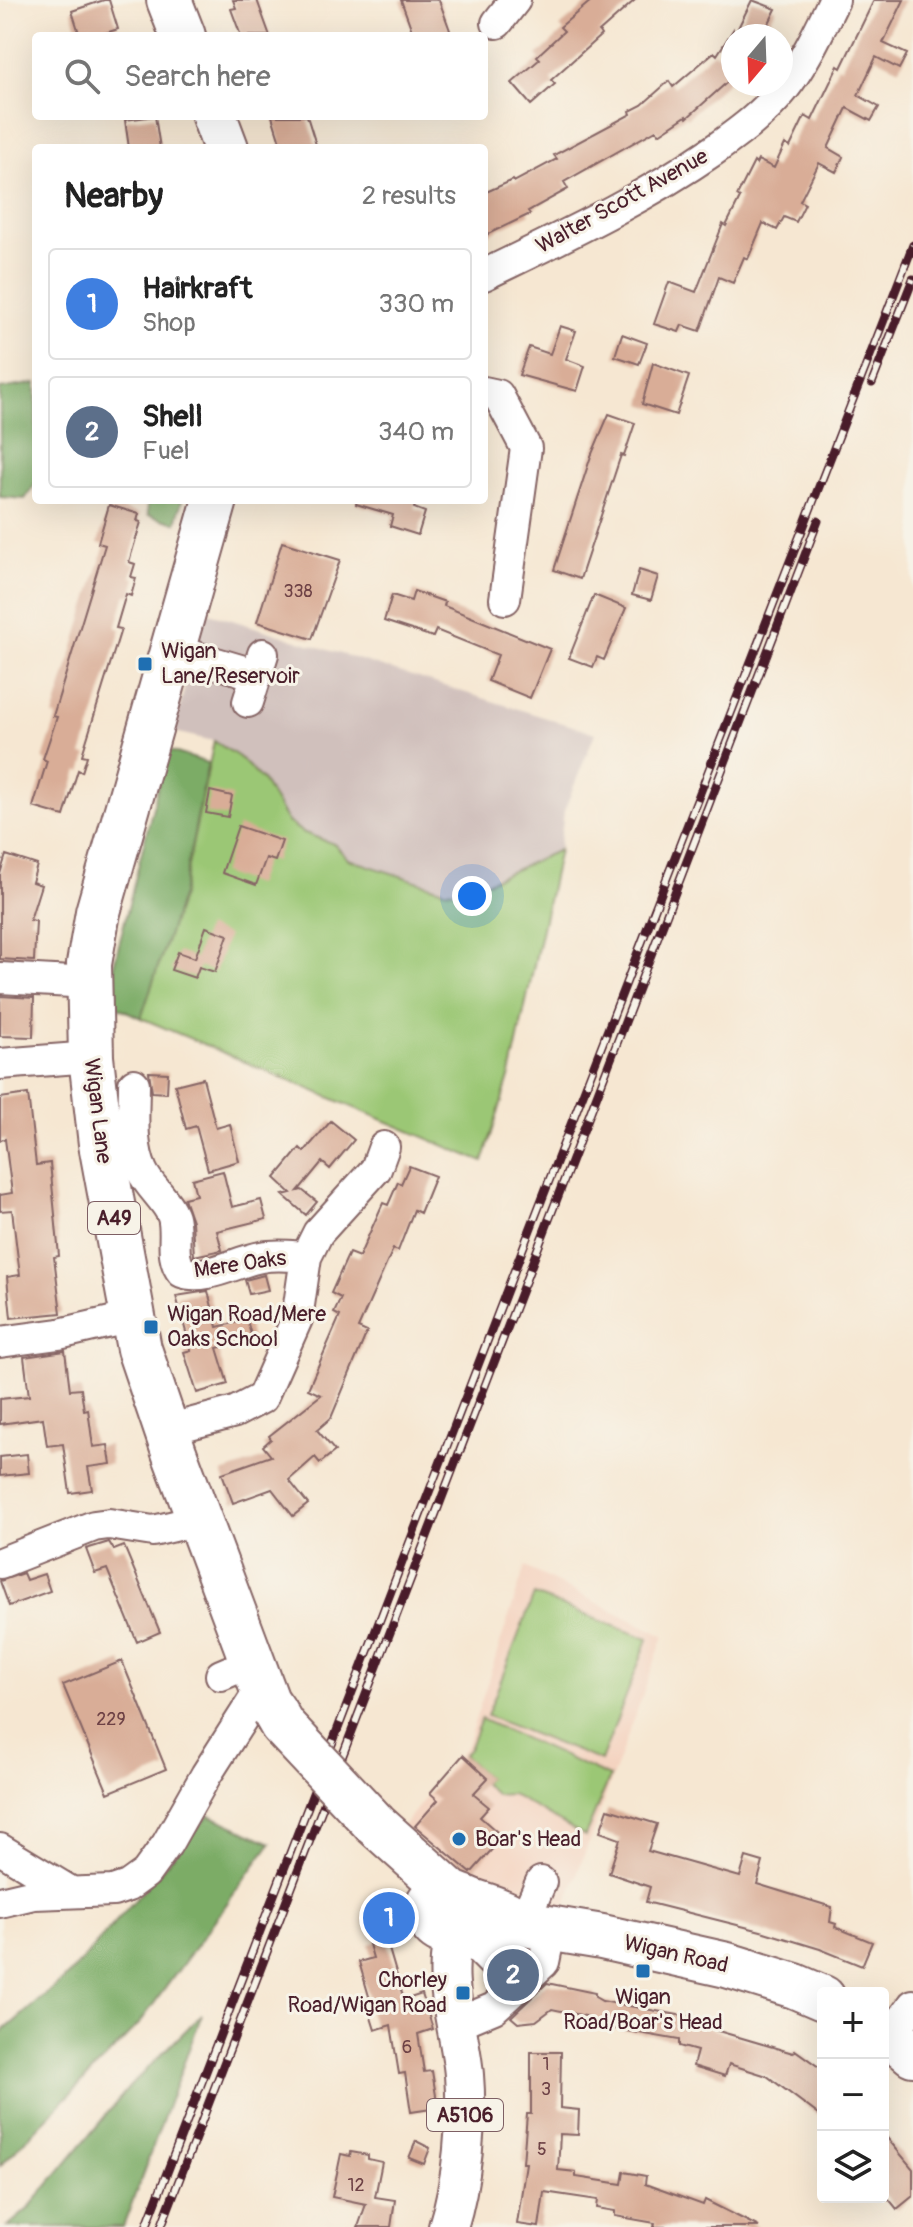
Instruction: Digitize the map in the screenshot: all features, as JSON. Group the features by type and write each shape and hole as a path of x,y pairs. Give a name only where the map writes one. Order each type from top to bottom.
{"highway":[{"path":"169,0 181,32"},
{"path":"216,120 224,144"},
{"name":"Wigan Lane","path":"214,504 98,912 89,964 91,1057 101,1144 139,1349 200,1520 253,1683"},
{"name":"A49","path":"253,1683 282,1725 380,1830 413,1895 449,1916"},
{"name":"Wigan Road","path":"449,1916 501,1910 535,1925 727,1965 817,1995"}],"main road":[{"name":"A5106","path":"448,2227 465,2132 464,2074 452,2011 449,1916"}],"street":[{"name":"Walter Scott Avenue","path":"488,273 636,199 732,137 764,111 782,91 807,53 834,0"},
{"path":"488,393 498,395 526,448 505,599"},
{"path":"172,650 256,677"},
{"path":"0,978 90,983"},
{"path":"0,1064 91,1057"},
{"name":"Mere Oaks","path":"134,1084 134,1132 138,1157 149,1182 170,1211 175,1228 175,1255 182,1272 197,1275 268,1256 306,1257"},
{"name":"Mere Oaks","path":"167,1430 235,1412 262,1398 297,1319 306,1257 318,1233 376,1169 384,1147"},
{"path":"0,1342 59,1334 132,1317"},
{"path":"0,1563 94,1526 109,1524 153,1531 200,1520"},
{"path":"0,1902 34,1894 113,1891 128,1886 146,1873 167,1844 206,1775 253,1683"},
{"path":"0,1849 71,1892"},
{"path":"452,2011 470,2018 494,2008 544,1962 531,1905 541,1882"},
{"path":"449,1916 517,1987"}],"shaded area":[{"path":"203,611 595,733 564,811 559,850 465,892 444,890 348,859 334,844 302,832 288,822 239,757 213,741 174,732"},
{"path":"525,1567 664,1636 564,1910 487,1894 403,1826 467,1745"}],"green space":[{"path":"32,384 32,489 25,499 0,497 0,389"},
{"path":"147,504 181,504 176,523 148,515"},
{"path":"214,741 239,757 262,780 288,822 302,832 334,844 348,859 444,890 465,892 559,850 511,1071 483,1162 141,1018 182,894"},
{"path":"167,750 208,763 182,894 141,1018 105,1001"},
{"path":"534,1595 648,1639 601,1761 487,1716"},
{"path":"481,1719 610,1777 585,1836 511,1794 496,1795 483,1783 487,1778 463,1755 469,1749"},
{"path":"209,1815 271,1843 139,2024 0,2166 0,2034 72,1972"},
{"path":"202,2014 123,2227 7,2227 28,2209 130,2086"}],"building":[{"path":"109,0 118,29 79,32 72,11"},
{"path":"233,0 257,0 269,32 240,32 231,9 236,8"},
{"path":"401,0 439,0 451,32 413,32"},
{"path":"592,0 635,0 551,80 555,84 531,105 512,83 540,59 537,56 564,31 560,27"},
{"path":"752,0 776,9 768,24 740,24"},
{"path":"874,0 904,0 883,43 907,54 899,69 876,57 858,95 879,107 871,121 847,108 828,148 843,157 836,172 819,163 800,201 805,204 796,222 784,217 777,230 763,223 748,259 744,257 733,283 719,277 700,331 682,325 679,332 654,324 669,282 696,292 723,224 726,226 754,162 756,164 758,160 774,168 785,144 790,147 805,116 812,120"},
{"path":"721,49 721,88 687,118 659,134 656,130 564,182 568,189 528,211 530,214 488,234 488,191 514,182 557,159 554,155 631,114 630,111 642,105 669,81 673,87 714,52 717,55"},
{"path":"125,120 156,120 159,144 128,144"},
{"path":"273,120 308,120 316,144 281,144"},
{"path":"560,326 576,331 566,359 585,366 577,391 519,375 529,347 550,354"},
{"path":"622,334 647,343 639,364 615,356"},
{"path":"653,363 689,376 676,415 642,404"},
{"path":"609,414 635,423 624,456 621,455 580,579 554,570 591,456"},
{"path":"356,504 416,504 414,508 425,512 418,535 390,526 393,515"},
{"path":"109,505 139,514 137,521 141,522 129,562 135,564 131,577 136,578 131,596 126,594 116,628 121,629 82,755 87,756 82,772 78,770 64,816 33,807 47,761 43,759 57,717 53,716 105,545 98,543"},
{"path":"282,542 340,560 312,639 257,622"},
{"path":"639,570 658,576 651,600 632,595"},
{"path":"414,591 550,649 530,698 488,681 498,655 436,630 433,637 384,621 392,595 411,601"},
{"path":"594,595 626,608 604,660 597,657 593,667 569,658"},
{"path":"210,791 232,796 228,817 206,813"},
{"path":"238,826 282,841 275,861 266,858 256,885 222,873"},
{"path":"6,855 37,865 32,882 41,885 30,920 36,921 34,961 0,959 0,874"},
{"path":"206,927 228,935 215,972 199,967 195,978 171,970 178,952 195,958"},
{"path":"0,996 34,998 33,1037 0,1036"},
{"path":"149,1072 168,1073 167,1093 152,1092"},
{"path":"203,1078 216,1128 230,1124 239,1161 208,1170 196,1126 186,1129 175,1085"},
{"path":"28,1094 36,1165 50,1163 59,1256 54,1257 61,1313 11,1318 7,1277 20,1275 12,1210 0,1211 0,1195 12,1193 5,1139 0,1140 0,1098"},
{"path":"331,1121 354,1140 330,1169 322,1162 298,1191 302,1190 317,1202 306,1215 283,1195 291,1193 275,1178 300,1148 304,1152"},
{"path":"409,1166 435,1176 420,1213 414,1210 398,1251 393,1249 358,1328 367,1332 331,1418 317,1430 335,1451 320,1463 315,1457 289,1480 308,1504 293,1516 272,1489 233,1503 222,1473 271,1456 263,1446 271,1439 269,1436 321,1395 308,1389 340,1316 334,1313 341,1298 331,1293 349,1253 359,1257 383,1203 388,1205"},
{"path":"223,1171 232,1207 261,1200 266,1219 217,1231 222,1250 194,1256 192,1221 184,1198 196,1195 192,1179"},
{"path":"264,1275 268,1290 249,1294 245,1280"},
{"path":"208,1291 217,1327 247,1320 252,1339 217,1348 228,1384 197,1393 184,1352 191,1350 176,1296"},
{"path":"65,1351 70,1390 81,1389 84,1410 88,1409 93,1447 108,1445 111,1464 88,1467 92,1490 70,1493 63,1444 47,1446 43,1418 0,1424 0,1399 29,1396 24,1357"},
{"path":"27,1454 29,1473 0,1476 0,1457"},
{"path":"109,1542 114,1550 124,1546 160,1632 137,1642 107,1569 95,1573 86,1549"},
{"path":"23,1573 26,1580 44,1574 50,1591 9,1606 0,1581"},
{"path":"122,1661 166,1769 108,1793 63,1685"},
{"name":"Boar's Head","path":"463,1755 488,1778 473,1794 489,1807 480,1817 503,1837 471,1873 415,1826 438,1800 430,1793"},
{"path":"608,1809 657,1824 648,1851 740,1877 746,1857 763,1862 757,1884 832,1907 830,1922 836,1924 835,1927 872,1942 862,1966 761,1931 646,1902 650,1887 609,1873 620,1839 600,1832"},
{"path":"391,1910 402,1936 387,1942 404,2000 422,1994 433,2029 418,2034 424,2072 432,2071 438,2108 411,2112 405,2073 399,2074 391,2025 375,2030 369,2011 373,2010 359,1962 373,1958 369,1944 380,1941 372,1919"},
{"path":"547,1983 595,1993 595,1997 602,2001 700,2019 698,2025 793,2053 795,2050 817,2066 817,2114 767,2076 729,2064 725,2076 693,2066 697,2051 679,2046 679,2040 588,2024 590,2017 552,2009 536,2021 518,2023 511,2017"},
{"path":"531,2052 561,2052 560,2108 579,2110 578,2135 560,2134 558,2170 576,2172 576,2177 622,2184 624,2172 646,2176 645,2184 703,2205 705,2200 759,2227 654,2227 655,2223 615,2216 615,2211 597,2208 598,2200 544,2192 539,2227 517,2224 526,2163 523,2163 527,2114 531,2114"},
{"path":"889,2140 913,2169 913,2196 897,2209 889,2199"},
{"path":"416,2141 430,2148 424,2164 409,2158"},
{"path":"351,2152 382,2162 375,2197 395,2200 391,2227 358,2227 366,2204 332,2197 341,2154 350,2156"}],"railway":[{"path":"146,2227 913,245"},
{"path":"872,383 913,279"},
{"path":"161,2227 818,521"}],"place":[{"name":"Wigan Lane/Reservoir","path":"145,664"},
{"name":"Wigan Road/Mere Oaks School","path":"151,1327"},
{"name":"Boar's Head","path":"459,1839"},
{"name":"Hairkraft","path":"389,1918"},
{"name":"Wigan Road/Boar's Head","path":"643,1971"},
{"name":"Shell","path":"513,1975"},
{"name":"Chorley Road/Wigan Road","path":"463,1993"}]}
